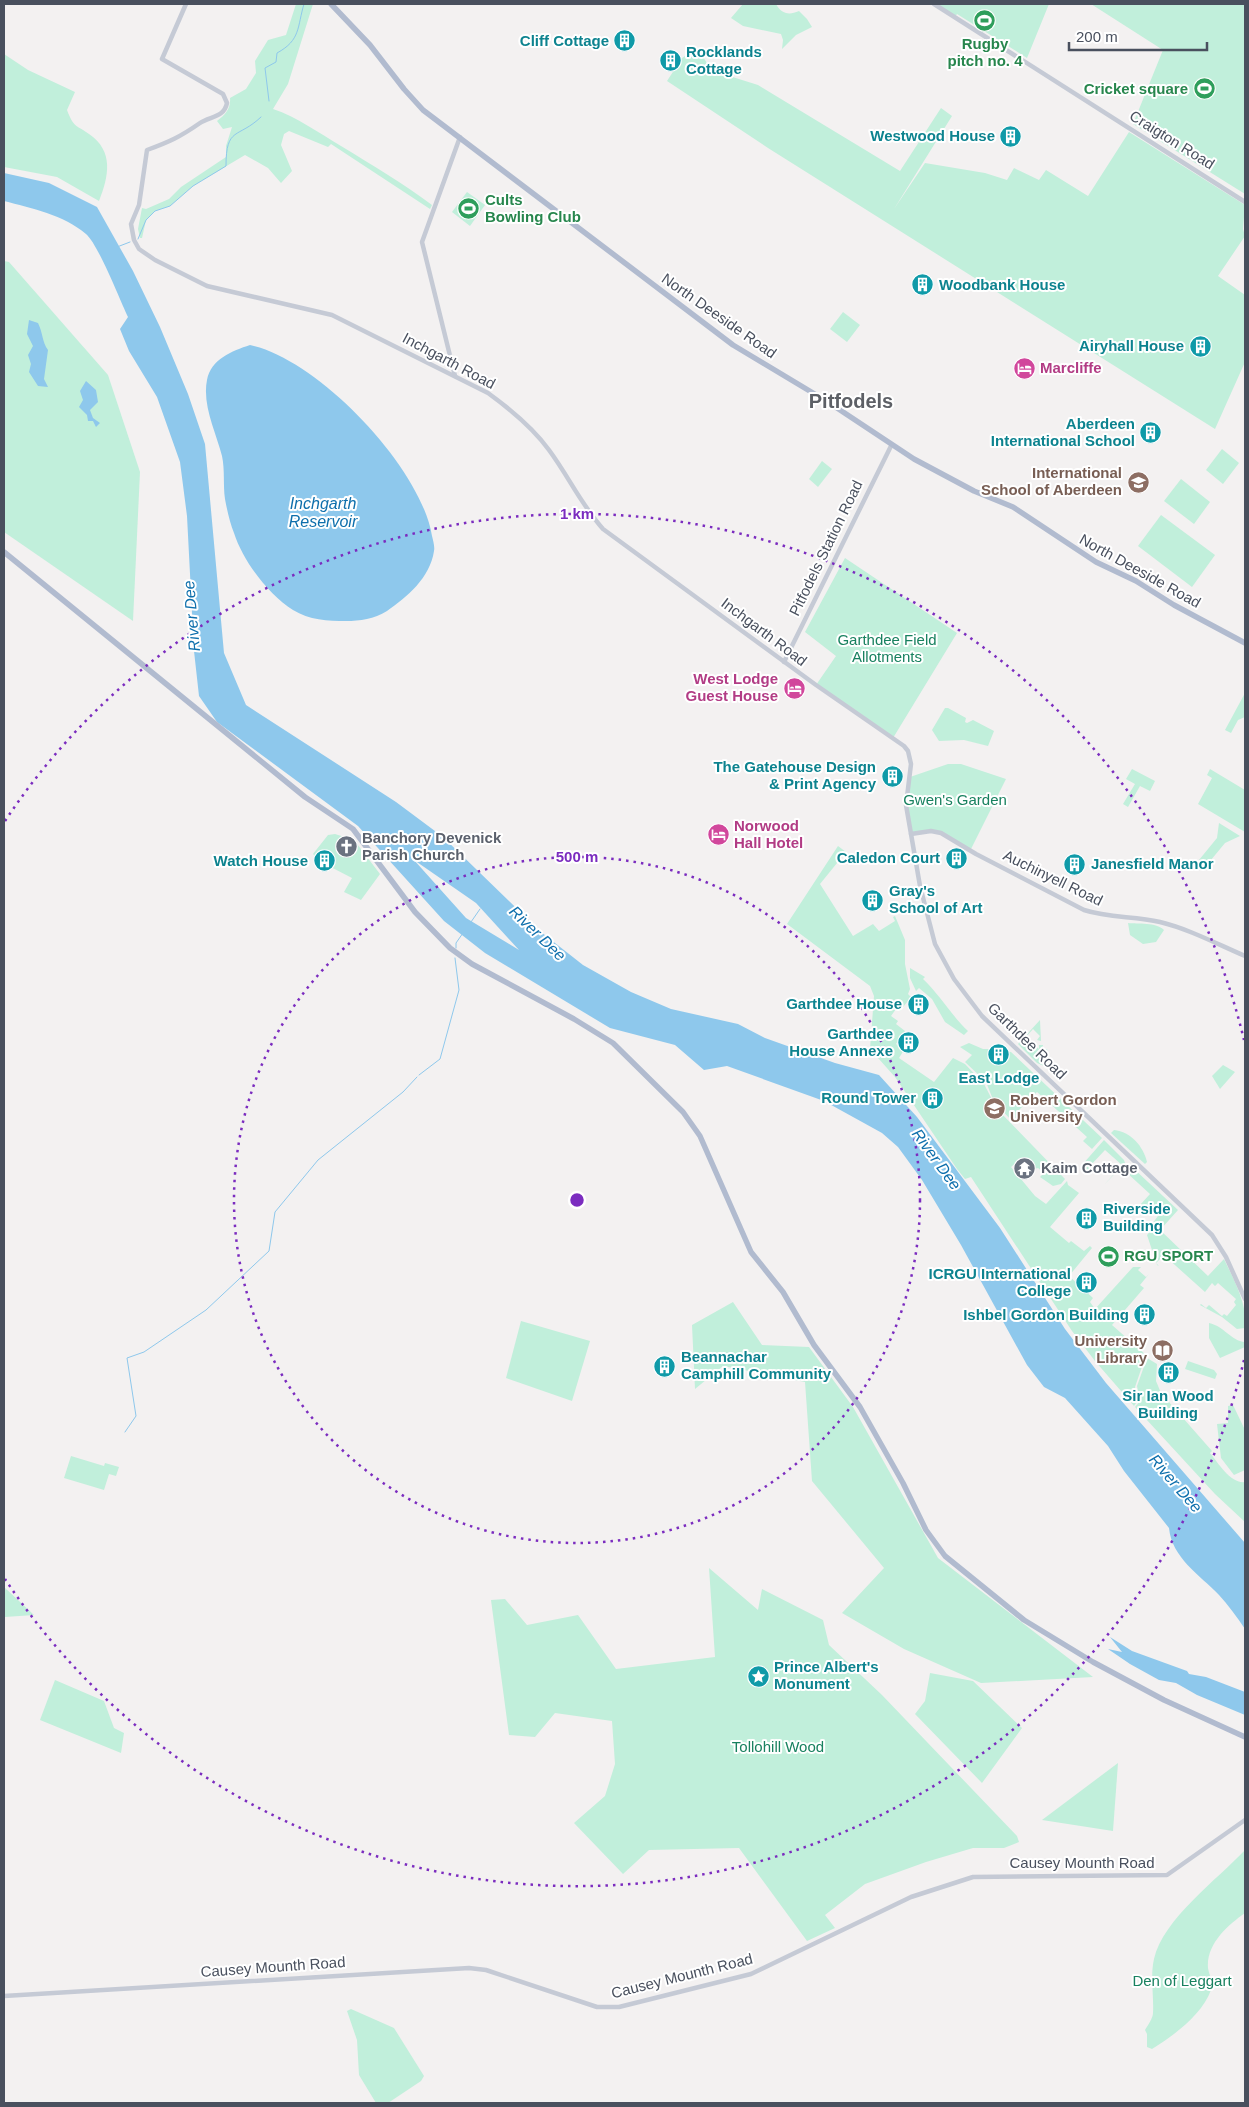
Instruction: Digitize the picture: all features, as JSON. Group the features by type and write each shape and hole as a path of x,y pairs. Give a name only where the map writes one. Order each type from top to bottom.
{"main road":[{"name":"North Deeside Road","path":"331,4 370,45 412,100 703,323 745,352 828,402 891,446 943,476 1013,507 1096,562 1136,581 1174,605 1245,642"},
{"path":"4,552 304,797 353,829 416,912 450,948 472,964 574,1019 613,1043 683,1112 700,1136 751,1252 783,1292 814,1345 860,1407 903,1483 926,1530 945,1556 1024,1620 1093,1662 1164,1700 1245,1737"}],"street":[{"name":"Inchgarth Road","path":"186,4 162,58 223,94 227,103 221,114 200,123 182,137 147,150 139,205 131,224 134,240 140,250 207,286 332,315 488,393 509,409 535,434 557,461 579,499 603,529 784,662 904,746"},
{"name":"Craigton Road","path":"934,4 1245,202"},
{"path":"455,376 422,246 432,212 460,137"},
{"name":"Pitfodels Station Road","path":"784,662 891,446"},
{"name":"Garthdee Road","path":"904,746 908,751 910,764 906,805 921,893 933,937 944,962 965,995 1000,1033 1212,1235 1226,1257 1245,1299"},
{"name":"Auchinyell Road","path":"911,834 931,831 941,833 976,854 1084,910 1099,915 1161,922 1245,956"},
{"name":"Causey Mounth Road","path":"4,1996 469,1968 486,1970 596,2007 619,2007 752,1974 911,1897 973,1877 1167,1875 1245,1820"}],"green space":[{"path":"296,4 313,4 288,84 273,109 291,116 387,174 432,205 430,209 331,144 328,147 289,131 284,134 281,145 292,171 281,183 268,168 245,155 193,186 170,206 155,211 146,220 142,238 140,238 138,229 142,208 146,209 169,199 181,187 226,157 226,146 232,127 223,129 217,121 227,111 230,105 230,98 246,89 256,73 255,61 268,40 286,35"},
{"path":"743,4 776,4 785,13 799,11 812,27 796,35 782,49 783,40 781,34 743,26 731,18"},
{"path":"934,4 1049,4 1027,58 957,14 955,17"},
{"path":"1091,4 1245,4 1245,194 1133,124 1163,50"},
{"path":"697,48 707,63 723,74 758,85 900,171 941,108 952,116 894,209 925,163 985,173 1007,180 1014,168 1039,180 1046,170 1088,196 1129,132 1245,205 1243,229 1245,236 1218,276 1245,295 1245,362 1215,429 768,148 667,81 682,58"},
{"path":"4,54 28,70 75,92 67,110 69,116 75,125 97,141 103,148 106,156 107,173 99,201 57,177 4,167"},
{"name":"Cults Bowling Club","path":"467,192 485,205 470,226 452,212"},
{"path":"4,261 9,262 108,375 140,472 133,621 4,532"},
{"path":"843,312 860,325 847,342 830,329"},
{"path":"1222,449 1239,463 1223,484 1206,470"},
{"path":"822,461 832,469 818,487 809,479"},
{"path":"1181,479 1210,502 1194,524 1164,501"},
{"path":"1161,515 1215,555 1192,587 1138,546"},
{"name":"Garthdee Field Allotments","path":"845,558 957,633 893,738 816,685 836,656 805,632"},
{"path":"1245,693 1245,717 1238,720 1231,733 1225,730"},
{"path":"945,708 966,718 965,722 967,723 973,720 994,731 988,746 964,740 939,741 932,730"},
{"name":"Gwen's Garden","path":"948,764 961,764 1006,779 970,851 936,831 911,834 907,814 910,777"},
{"path":"1132,769 1155,781 1150,791 1140,786 1128,807 1123,804 1135,784 1126,779"},
{"path":"1210,769 1245,790 1245,832 1198,804 1212,778 1207,775"},
{"path":"1219,823 1240,836 1225,843 1206,866 1199,860 1217,838"},
{"path":"335,834 354,840 380,874 361,900 344,892 352,878 321,862 313,854 328,835"},
{"path":"838,846 846,852 820,884 853,936 873,924 879,931 895,921 893,917 895,916 905,940 905,964 910,989 908,994 911,997 900,1011 896,1009 891,1016 898,1021 896,1024 905,1031 896,1044 904,1050 899,1058 934,1082 953,1058 965,1064 984,1084 997,1109 1065,1179 1061,1184 1053,1186 1040,1177 1044,1173 1038,1168 1030,1170 1020,1159 1011,1167 1035,1196 1046,1204 1067,1181 1068,1185 1079,1193 1050,1227 1069,1243 1071,1241 1084,1251 1090,1246 1092,1248 1069,1276 1093,1298 1090,1302 1095,1309 1133,1267 1141,1267 1138,1270 1146,1277 1149,1274 1140,1285 1144,1288 1112,1325 1146,1355 1135,1387 1138,1400 1134,1406 1072,1331 971,1177 965,1179 957,1169 895,1077 870,1049 874,996 870,986 787,924"},
{"path":"1128,923 1152,925 1161,927 1164,930 1156,942 1143,944 1130,935"},
{"path":"910,968 925,977 923,979 968,1031 964,1035 945,1022 932,999 919,988 916,991 910,978"},
{"path":"1040,1020 1041,1041 1037,1040 1040,1036 1033,1029 1025,1038 1039,1049 1039,1045 1043,1045 1043,1049 1047,1049 1049,1056 1044,1066 1037,1063 1018,1044"},
{"path":"969,1043 983,1049 996,1049 993,1060 1003,1064 1004,1051 1011,1052 1102,1138 1092,1149 1083,1141 1087,1137 1037,1092 1019,1110 1022,1112 1013,1122 994,1102 986,1082 965,1062 972,1055 960,1047"},
{"path":"1223,1065 1235,1072 1220,1089 1212,1076"},
{"path":"1114,1130 1131,1137 1139,1145 1147,1162 1145,1164 1111,1133"},
{"path":"1104,1140 1125,1163 1104,1185 1122,1165 1105,1150 1089,1167 1091,1170 1085,1171 1082,1165"},
{"path":"1133,1168 1178,1210 1160,1230 1208,1276 1224,1259 1242,1302 1245,1328 1237,1329 1222,1317 1200,1305 1206,1308 1209,1305 1222,1316 1224,1314 1227,1316 1236,1305 1234,1302 1236,1299 1218,1283 1215,1286 1212,1283 1205,1292 1166,1257 1163,1260 1161,1258 1156,1263 1147,1235 1154,1227 1152,1224 1158,1216 1149,1207 1146,1210 1140,1205 1150,1194 1126,1172"},
{"path":"733,1302 762,1345 809,1347 853,1407 938,1558 1093,1677 981,1683 904,1649 842,1613 884,1568 812,1481 805,1382 723,1366 695,1389 692,1325"},
{"path":"521,1321 590,1341 572,1401 506,1378"},
{"path":"1209,1323 1219,1327 1236,1339 1245,1342 1245,1347 1220,1358 1209,1338"},
{"path":"1147,1358 1157,1364 1156,1381 1161,1393 1212,1451 1210,1453 1230,1477 1240,1482 1245,1482 1245,1522 1215,1494 1135,1407 1140,1401 1137,1386"},
{"path":"1188,1361 1214,1370 1217,1374 1215,1379 1185,1369"},
{"path":"1233,1405 1245,1430 1245,1470 1234,1475 1221,1458 1217,1424 1228,1423 1228,1406"},
{"path":"71,1456 104,1466 105,1463 119,1467 116,1476 109,1474 104,1490 64,1478"},
{"name":"Tollohill Wood","path":"709,1568 758,1610 762,1589 823,1620 829,1645 882,1695 1017,1836 1019,1842 1004,1848 973,1848 926,1862 865,1884 825,1915 835,1928 807,1941 739,1848 649,1850 623,1874 574,1823 605,1796 615,1764 612,1721 555,1713 535,1737 509,1735 491,1600 505,1599 527,1625 578,1615 616,1669 715,1657"},
{"path":"4,1587 34,1615 5,1617 4,1620"},
{"path":"930,1673 973,1681 1022,1728 982,1783 915,1714 925,1701"},
{"path":"55,1680 104,1701 114,1728 124,1733 121,1753 40,1720"},
{"path":"1118,1763 1113,1831 1042,1820"},
{"name":"Den of Leggart","path":"1245,1850 1245,1913 1225,1929 1214,1943 1208,1959 1212,1987 1207,1999 1194,2016 1178,2031 1152,2049 1147,2047 1147,2034 1145,2030 1153,2015 1153,1966 1159,1944 1168,1929 1193,1900"},
{"path":"351,2009 394,2028 424,2076 421,2081 388,2103 376,2103 359,2075 357,2040 347,2011"}],"water":[{"name":"River Dee","path":"4,173 49,183 97,207 133,271 160,327 188,394 205,444 224,653 246,705 396,802 443,837 541,932 583,965 631,992 671,1009 738,1024 765,1038 835,1063 879,1075 917,1117 1000,1228 1065,1329 1106,1383 1245,1543 1245,1629 1219,1595 1181,1557 1171,1539 1169,1528 1124,1471 1108,1446 1065,1398 1044,1387 1027,1365 961,1245 922,1180 898,1147 882,1133 824,1101 727,1066 704,1070 675,1045 610,1028 485,953 444,921 358,826 217,722 199,696 194,651 187,516 180,462 157,397 129,351 120,329 128,317 102,260 86,234 58,217 4,201","holes":["414,860 476,903 519,950 466,918"]},
{"path":"29,320 38,323 48,350 44,379 48,387 38,386 29,372 31,364 28,355 33,346 27,334"},
{"name":"Inchgarth Reservoir","path":"250,345 277,354 306,371 335,393 388,449 408,479 424,509 434,546 432,561 423,578 410,593 382,614 356,621 332,621 299,613 274,595 266,586 250,565 238,544 231,525 224,494 222,456 210,418 206,389 209,373 218,361 236,350"},
{"path":"86,381 96,390 98,402 90,410 93,418 100,423 96,427 93,421 88,421 87,415 79,407 83,400 80,391"},
{"path":"1110,1637 1132,1651 1187,1671 1189,1674 1206,1677 1245,1692 1245,1715 1197,1695 1176,1683 1159,1680 1130,1664 1108,1649 1122,1652"}],"waterway":[{"path":"269,101 265,68 276,62 277,53 285,48 294,38 304,4"},
{"path":"138,239 146,220 155,211 170,206 193,186 226,166 228,145 231,139 261,117"},
{"path":"117,247 130,242"},
{"path":"471,922 480,909"},
{"path":"456,948 456,943 463,933"},
{"path":"419,1075 440,1059 459,990 455,958"},
{"path":"125,1432 136,1416 127,1358 144,1352 206,1310 269,1251 275,1212 318,1160 403,1092 417,1077"}],"place":[{"name":"Rugby pitch no. 4","path":"985,21"},
{"name":"Cliff Cottage","path":"625,41"},
{"name":"Rocklands Cottage","path":"670,61"},
{"name":"Cricket square","path":"1204,89"},
{"name":"Westwood House","path":"1011,136"},
{"name":"Cults Bowling Club","path":"469,209"},
{"name":"Woodbank House","path":"923,285"},
{"name":"Airyhall House","path":"1200,346"},
{"name":"Marcliffe","path":"1024,368"},
{"name":"Aberdeen International School","path":"1151,433"},
{"name":"International School of Aberdeen","path":"1138,482"},
{"name":"West Lodge Guest House","path":"794,688"},
{"name":"The Gatehouse Design & Print Agency","path":"892,776"},
{"name":"Norwood Hall Hotel","path":"718,835"},
{"name":"Banchory Devenick Parish Church","path":"346,847"},
{"name":"Caledon Court","path":"956,858"},
{"name":"Watch House","path":"324,861"},
{"name":"Janesfield Manor","path":"1075,864"},
{"name":"Gray's School of Art","path":"873,900"},
{"name":"Garthdee House","path":"918,1004"},
{"name":"Garthdee House Annexe","path":"909,1043"},
{"name":"East Lodge","path":"999,1055"},
{"name":"Round Tower","path":"932,1098"},
{"name":"Robert Gordon University","path":"994,1109"},
{"name":"Kaim Cottage","path":"1025,1168"},
{"name":"Riverside Building","path":"1087,1218"},
{"name":"RGU SPORT","path":"1108,1256"},
{"name":"ICRGU International College","path":"1087,1283"},
{"name":"Ishbel Gordon Building","path":"1145,1315"},
{"name":"University Library","path":"1163,1350"},
{"name":"Beannachar Camphill Community","path":"665,1366"},
{"name":"Sir Ian Wood Building","path":"1168,1373"},
{"name":"Prince Albert's Monument","path":"758,1676"}],"district":[{"name":"Pitfodels","path":"851,401"}]}
